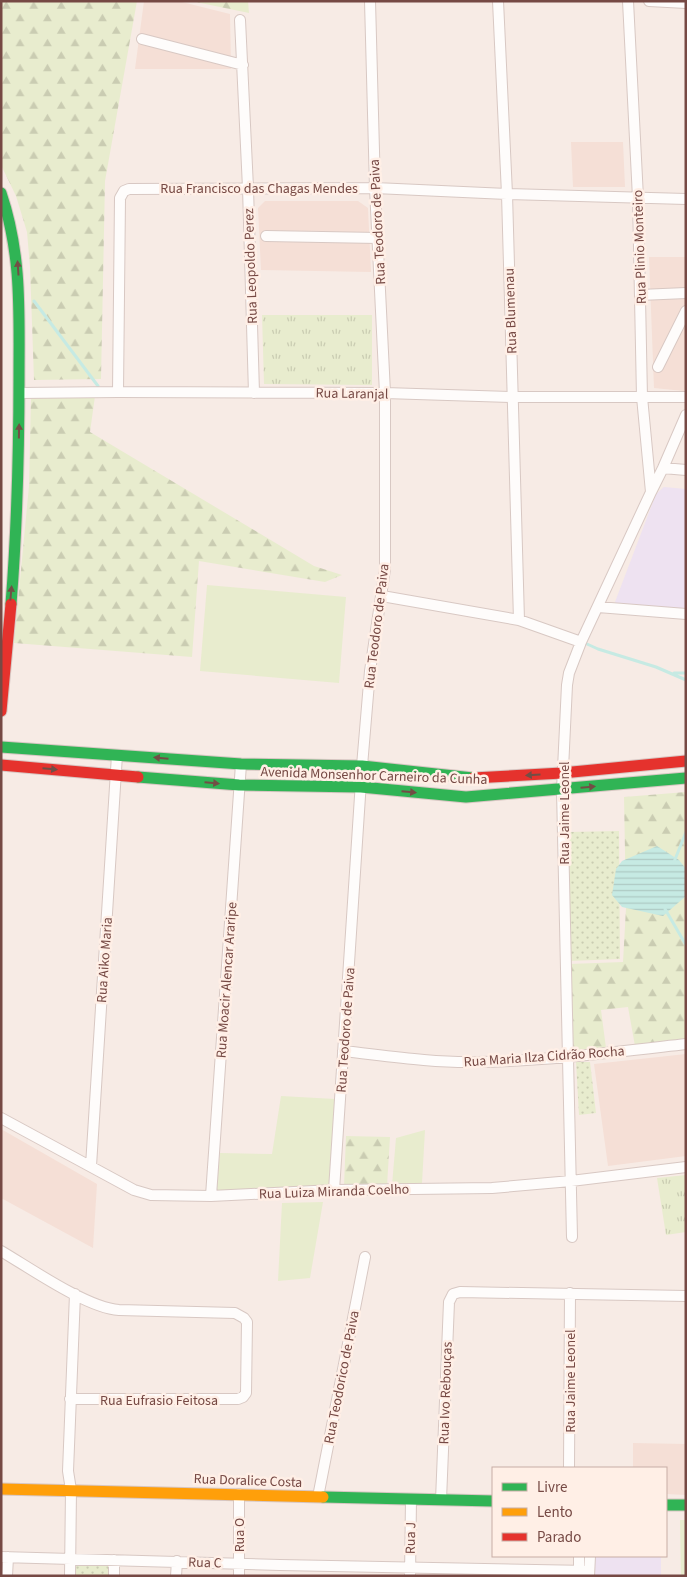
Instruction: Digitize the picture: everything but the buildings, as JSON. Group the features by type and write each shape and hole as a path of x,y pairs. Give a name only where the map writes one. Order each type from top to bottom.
{"main road":[{"path":"1,193 11,221 17,260 19,393 18,480 7,572 1,711"},
{"name":"Avenida Monsenhor Carneiro da Cunha","path":"1,747 241,764 362,766 467,778 562,773 686,761"},
{"name":"Avenida Monsenhor Carneiro da Cunha","path":"1,765 240,785 361,787 466,797 686,778"},
{"path":"466,797 467,778"},
{"name":"Rua Doralice Costa","path":"1,1489 492,1501"},
{"path":"667,1505 686,1505"}],"street":[{"name":"Rua Teodoro de Paiva","path":"334,1190 362,766 370,671 385,569 385,393 375,188 370,1"},
{"name":"Rua Blumenau","path":"498,1 507,194 519,620"},
{"name":"Rua Plinio Monteiro","path":"628,1 638,198 642,397 651,492"},
{"path":"649,1 686,3"},
{"name":"Rua Leopoldo Perez","path":"240,20 248,188 254,392"},
{"path":"142,39 243,65"},
{"name":"Rua Francisco das Chagas Mendes","path":"118,392 120,198 124,191 134,188 375,188 686,199"},
{"path":"266,236 378,238"},
{"path":"640,295 686,293"},
{"path":"658,367 686,311"},
{"name":"Rua Laranjal","path":"19,393 254,392 385,393 512,397 686,397"},
{"name":"Rua Jaime Leonel","path":"572,1237 562,790 567,685 569,674 581,642 686,415"},
{"path":"663,468 686,470"},
{"path":"382,596 519,620 581,642"},
{"path":"598,607 686,614"},
{"name":"Rua Aiko Maria","path":"91,1166 118,754"},
{"name":"Rua Moacir Alencar Araripe","path":"211,1196 241,764"},
{"name":"Rua Maria Ilza Cidrão Rocha","path":"344,1051 442,1062 507,1061 567,1057 686,1044"},
{"name":"Rua Luiza Miranda Coelho","path":"1,1118 143,1193 164,1196 211,1196 334,1190 492,1188 571,1181 686,1167"},
{"path":"1,1251 75,1294 99,1305"},
{"name":"Rua Teodorico de Paiva","path":"318,1497 365,1257"},
{"name":"Rua Ivo Rebouças","path":"441,1500 449,1302 453,1294 460,1292 570,1293"},
{"path":"570,1293 686,1296"},
{"name":"Rua Jaime Leonel","path":"569,1467 570,1293"},
{"path":"70,1576 71,1490 68,1471 75,1294"},
{"path":"74,1318 81,1309 99,1305"},
{"name":"Rua Eufrasio Feitosa","path":"70,1399 231,1400 243,1397 246,1393 247,1322 244,1318 235,1313 111,1309 99,1305"},
{"name":"Rua O","path":"239,1494 239,1576"},
{"name":"Rua J","path":"410,1572 411,1500"},
{"path":"4,1557 7,1576"},
{"name":"Rua C","path":"4,1557 176,1561 239,1564 280,1570 584,1574"},
{"path":"579,1557 584,1574"},
{"path":"584,1574 590,1557"},
{"path":"114,1560 114,1576"},
{"path":"176,1561 176,1576"}],"shaded area":[{"path":"144,1 178,1 230,14 231,69 135,69"},
{"path":"571,142 623,142 625,187 573,187"},
{"path":"265,201 358,201 368,208 371,272 261,270 258,208"},
{"path":"649,257 686,257 686,387 684,391 654,388"},
{"path":"664,487 686,489 686,610 618,605 615,602 656,494"},
{"path":"686,1054 686,1156 608,1166 594,1064"},
{"path":"1,1129 97,1184 93,1248 1,1198"},
{"path":"633,1443 686,1444 686,1495 667,1494 667,1467 633,1467"},
{"path":"595,1557 661,1557 661,1576 595,1576"}],"green space":[{"path":"1,1 137,1 105,181 101,379 34,380 27,232 16,196 1,165"},
{"path":"191,1 248,1 249,13"},
{"path":"262,315 372,315 372,385 264,384"},
{"path":"95,396 90,432 314,566 342,575 325,582 199,561 192,657 14,643 29,486 31,397"},
{"path":"207,585 346,597 339,683 200,671"},
{"path":"686,792 686,1041 635,1046 628,1007 601,1010 606,1048 571,1052 569,964 623,962 626,908 624,797"},
{"path":"619,831 620,959 569,961 568,832"},
{"path":"576,1062 590,1062 596,1113 579,1115"},
{"path":"281,1096 335,1099 329,1187 216,1191 220,1153 272,1154"},
{"path":"425,1130 422,1183 392,1185 396,1138"},
{"path":"346,1136 390,1137 387,1186 344,1186"},
{"path":"686,1175 686,1232 666,1235 657,1178"},
{"path":"323,1202 310,1278 278,1281 282,1203"},
{"path":"680,1520 686,1520 686,1576 681,1576"},
{"path":"77,1565 107,1565 110,1570 110,1576 74,1576 74,1568"}],"water":[{"path":"657,846 679,860 686,869 686,896 663,916 622,907 612,895 616,869 622,861"}],"waterway":[{"path":"34,301 98,386"},
{"path":"587,644 656,667 686,680"},
{"path":"674,673 686,673"},
{"path":"674,862 686,832"},
{"path":"665,909 686,945"}],"traffic: fast":[{"path":"1,193 13,239 19,307 18,462 11,604"},
{"path":"1,747 241,764 362,766 473,778"},
{"path":"138,777 239,785 361,787 466,797 686,778"},
{"path":"323,1497 492,1501"},
{"path":"667,1505 686,1505"}],"traffic: slow":[{"path":"1,1489 323,1497"}],"traffic: jam":[{"path":"1,711 11,604"},
{"path":"473,778 562,773 686,761"},
{"path":"1,765 138,777"}]}
